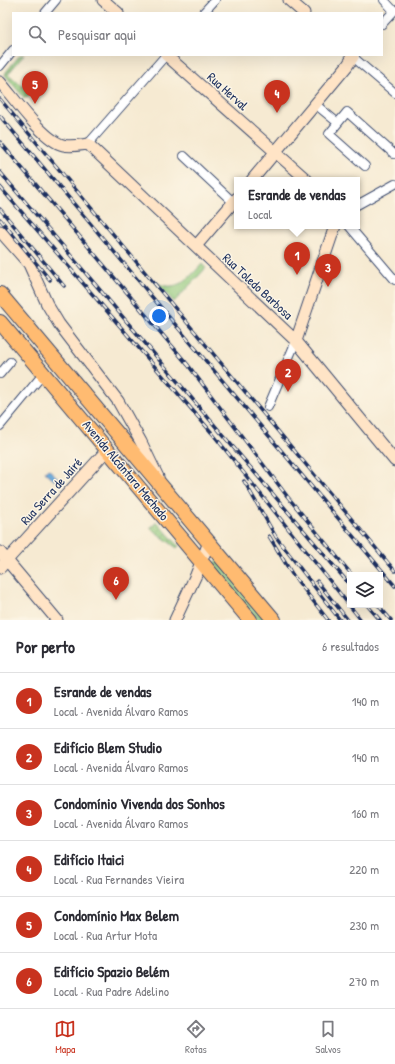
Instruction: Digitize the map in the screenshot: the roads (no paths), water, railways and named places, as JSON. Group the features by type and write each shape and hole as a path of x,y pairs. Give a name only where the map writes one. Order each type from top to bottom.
{"highway":[{"name":"Avenida Alcântara Machado","path":"0,294 274,620"},
{"name":"Avenida Alcântara Machado","path":"0,322 250,620"}],"street":[{"path":"46,12 56,0"},
{"path":"103,0 117,12"},
{"path":"204,12 214,0"},
{"path":"290,0 303,12"},
{"path":"383,23 395,11 384,0"},
{"path":"0,66 12,51"},
{"path":"0,82 38,127 51,139 63,145 77,146 88,144 165,56"},
{"name":"Rua Herval","path":"167,56 304,177"},
{"path":"254,177 347,66 353,56 395,93"},
{"path":"315,104 338,123"},
{"path":"365,166 329,134 329,132 346,112 348,112 394,154"},
{"name":"Rua Toledo Barbosa","path":"88,144 296,341 395,460"},
{"path":"184,156 234,199"},
{"path":"360,203 395,184"},
{"path":"196,246 234,201"},
{"path":"268,407 296,341 334,229"},
{"path":"352,229 395,280"},
{"name":"Avenida Alcântara Machado","path":"0,231 29,264 47,304 58,324 118,401 141,442 164,490"},
{"path":"0,374 10,362"},
{"path":"0,426 44,373"},
{"name":"Rua Serra de Jairé","path":"2,560 108,449"},
{"path":"175,620 209,542"},
{"path":"2,560 57,620"}],"water":[{"path":"48,469 58,478 55,481 45,472"}],"railway":[{"path":"0,99 395,571"},
{"path":"0,116 395,586"},
{"path":"0,142 188,365 287,496 350,572"},
{"path":"0,172 347,581"},
{"path":"0,187 212,433 361,620"},
{"path":"0,209 64,286"},
{"path":"0,219 50,280"},
{"path":"244,481 276,537 340,620"},
{"path":"269,536 292,574 328,620"},
{"path":"317,581 348,620"},
{"path":"370,608 380,620"},
{"path":"381,608 391,620"}],"place":[{"name":"Condomínio Max Belem","path":"35,104"},
{"name":"Edifício Itaici","path":"277,113"},
{"name":"Esrande de vendas","path":"297,275"},
{"name":"Condomínio Vivenda dos Sonhos","path":"328,287"},
{"name":"Edifício Blem Studio","path":"288,392"},
{"name":"Edifício Spazio Belém","path":"116,600"}]}
